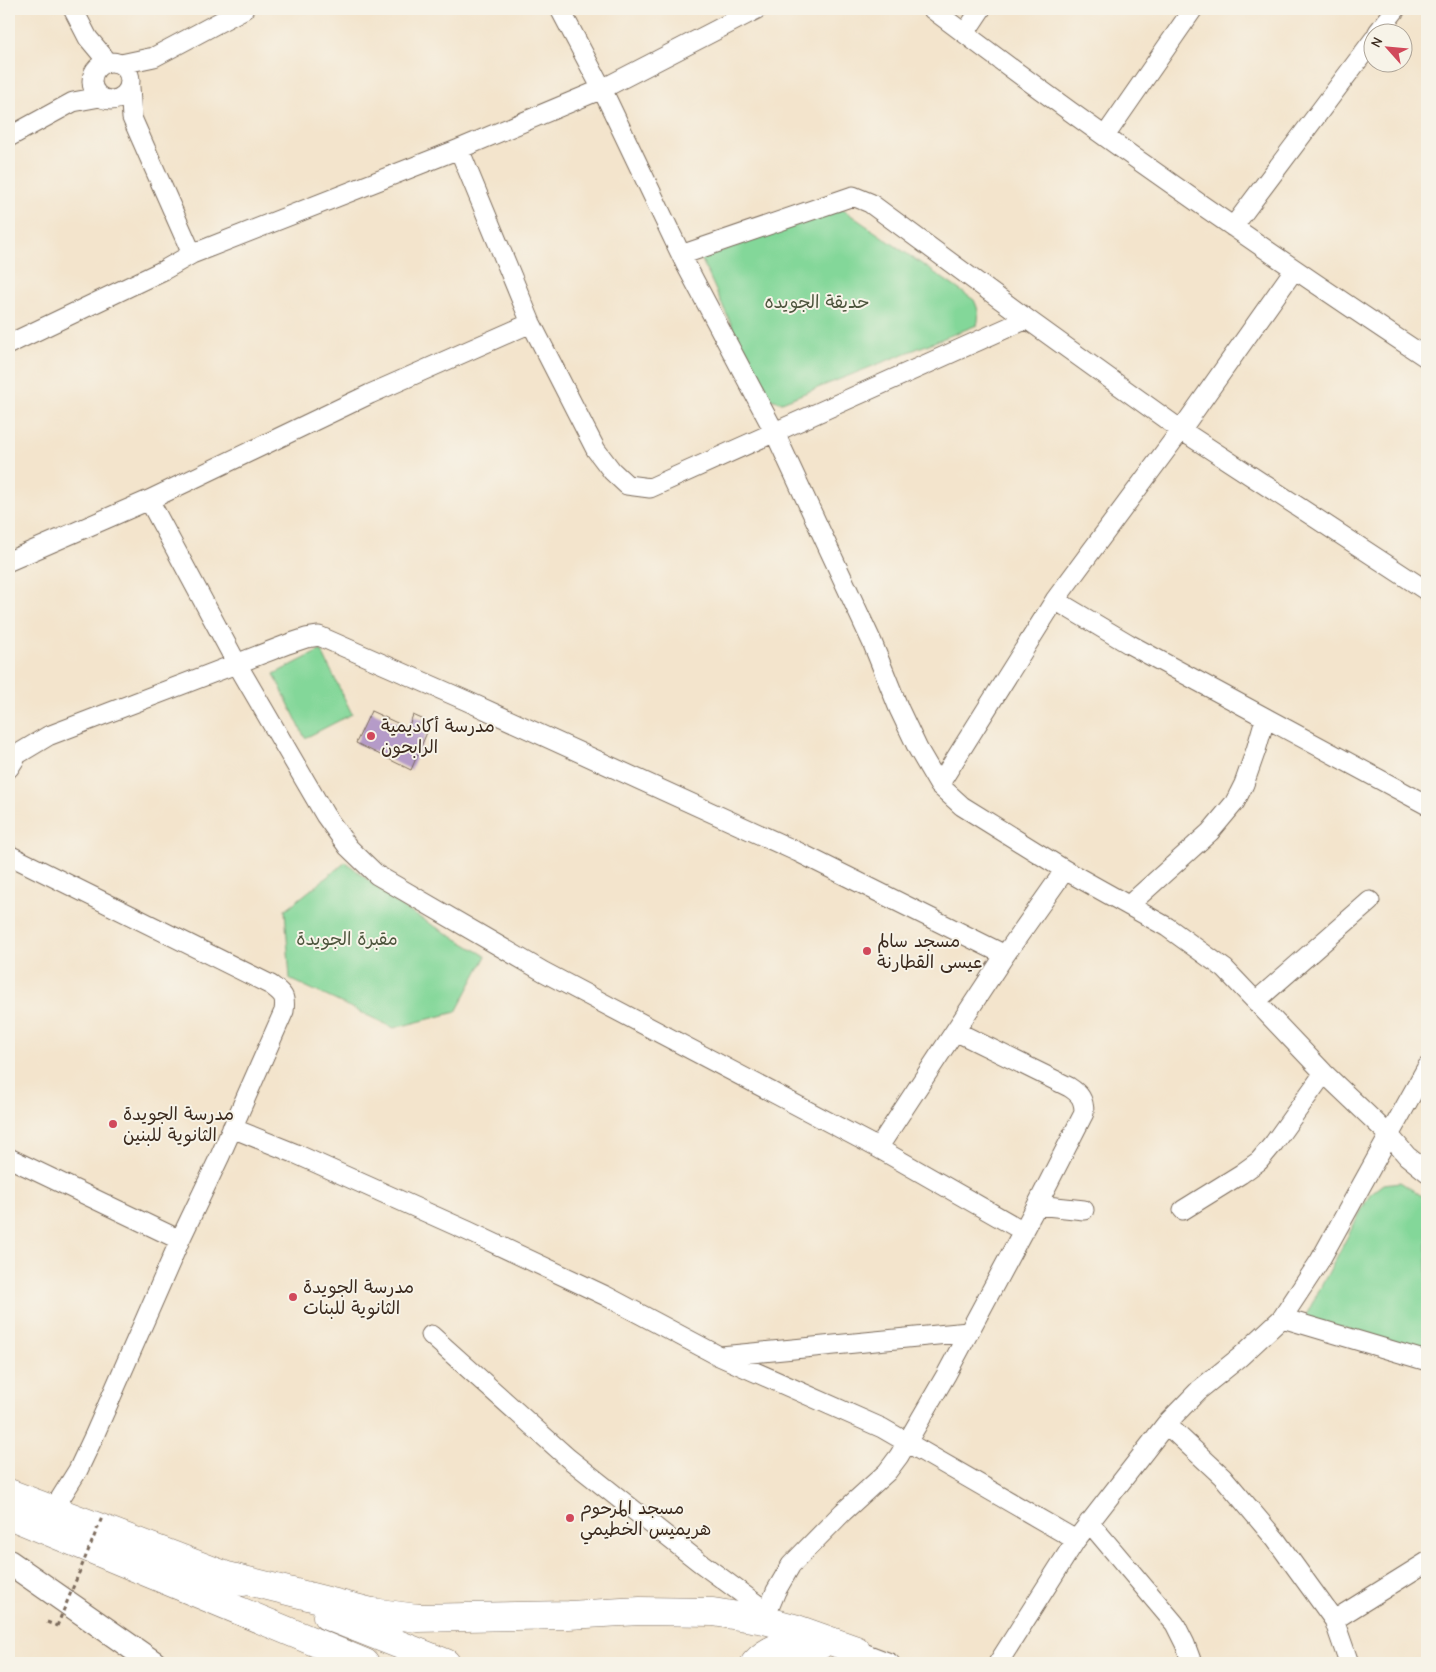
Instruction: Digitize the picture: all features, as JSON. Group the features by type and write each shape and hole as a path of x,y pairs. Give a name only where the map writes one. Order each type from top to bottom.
{"highway":[{"path":"9,1493 228,1576 446,1663"},
{"path":"9,1515 365,1663"},
{"path":"228,1576 372,1612 417,1618 685,1610 766,1616 856,1650"},
{"path":"755,1663 771,1650 787,1644 820,1645 856,1650"}],"main road":[{"path":"9,1562 154,1663"}],"street":[{"path":"73,9 88,38 104,79 132,118 192,254"},
{"path":"9,137 73,102 104,79 154,56 244,9"},
{"path":"560,9 602,89 681,255 774,431 872,642 899,709 939,785 962,806 1065,870 1167,927 1225,969 1324,1073 1389,1135 1407,1156 1427,1172"},
{"path":"9,344 164,270 192,254 459,149 602,89 757,9"},
{"path":"932,9 1233,227 1427,358"},
{"path":"965,33 981,9"},
{"path":"1105,136 1193,9"},
{"path":"1386,22 1396,9"},
{"path":"1233,227 1364,52"},
{"path":"104,79 121,98 130,84 154,56"},
{"path":"104,79 130,74 132,118"},
{"path":"459,149 531,323 596,450 612,471 627,485 650,488 1027,319"},
{"path":"681,255 853,196 870,202 1027,319 1181,430 1427,591"},
{"path":"939,785 1055,600 1181,430 1294,270"},
{"path":"9,561 149,500 370,394 531,323"},
{"path":"149,500 237,664 325,815 348,848 377,874 544,972 878,1148 1023,1231"},
{"path":"1055,600 1129,644 1265,719 1427,805"},
{"path":"12,756 48,736 306,638 319,636 337,642 798,852 1005,955"},
{"path":"1129,905 1210,832 1235,802 1250,767 1265,719"},
{"path":"9,855 271,985 282,993 285,1002 284,1011 94,1436 78,1470 53,1510"},
{"path":"878,1148 1005,955 1065,870"},
{"path":"1256,1001 1370,901"},
{"path":"431,1335 568,1458 698,1561 755,1603 766,1616 776,1591 791,1566 843,1512 887,1472 908,1441 1038,1205 1084,1113 1084,1101 1079,1094 1069,1087 955,1031"},
{"path":"998,1663 1088,1522 1166,1424 1199,1390 1240,1357 1282,1318 1323,1254 1427,1068"},
{"path":"1184,1210 1241,1174 1259,1160 1274,1143 1324,1073"},
{"path":"232,1128 294,1152 476,1235 606,1296 719,1356 882,1428 908,1441 1076,1540"},
{"path":"9,1158 180,1240"},
{"path":"1038,1205 1084,1210"},
{"path":"1282,1318 1427,1360"},
{"path":"719,1356 968,1332"},
{"path":"1166,1424 1224,1477 1276,1540 1334,1620 1349,1663"},
{"path":"1088,1522 1174,1624 1185,1644 1192,1663"},
{"path":"1334,1620 1427,1562"},
{"path":"856,1650 890,1663"}],"path":[{"path":"47,1622 57,1626 103,1515"}],"green space":[{"name":"حديقة الجويده","path":"842,209 974,300 978,312 977,325 782,402 765,398 701,258"},
{"path":"321,650 352,714 305,738 274,674"},
{"name":"مقبرة الجويدة","path":"346,862 403,908 486,956 456,1012 394,1028 290,979 285,910"},
{"path":"1400,1182 1427,1199 1427,1351 1305,1317 1370,1194 1383,1184"}],"building":[{"path":"371,711 408,728 413,715 431,723 411,770 356,743"}],"place":[{"name":"مدرسة أكاديمية الرابحون","path":"371,736"},
{"name":"مسجد سالم عيسى القطارنة","path":"867,951"},
{"name":"مدرسة الجويدة الثانوية للبنين","path":"113,1124"},
{"name":"مدرسة الجويدة الثانوية للبنات","path":"293,1297"},
{"name":"مسجد المرحوم هريميس الخطيمي","path":"570,1518"}]}
